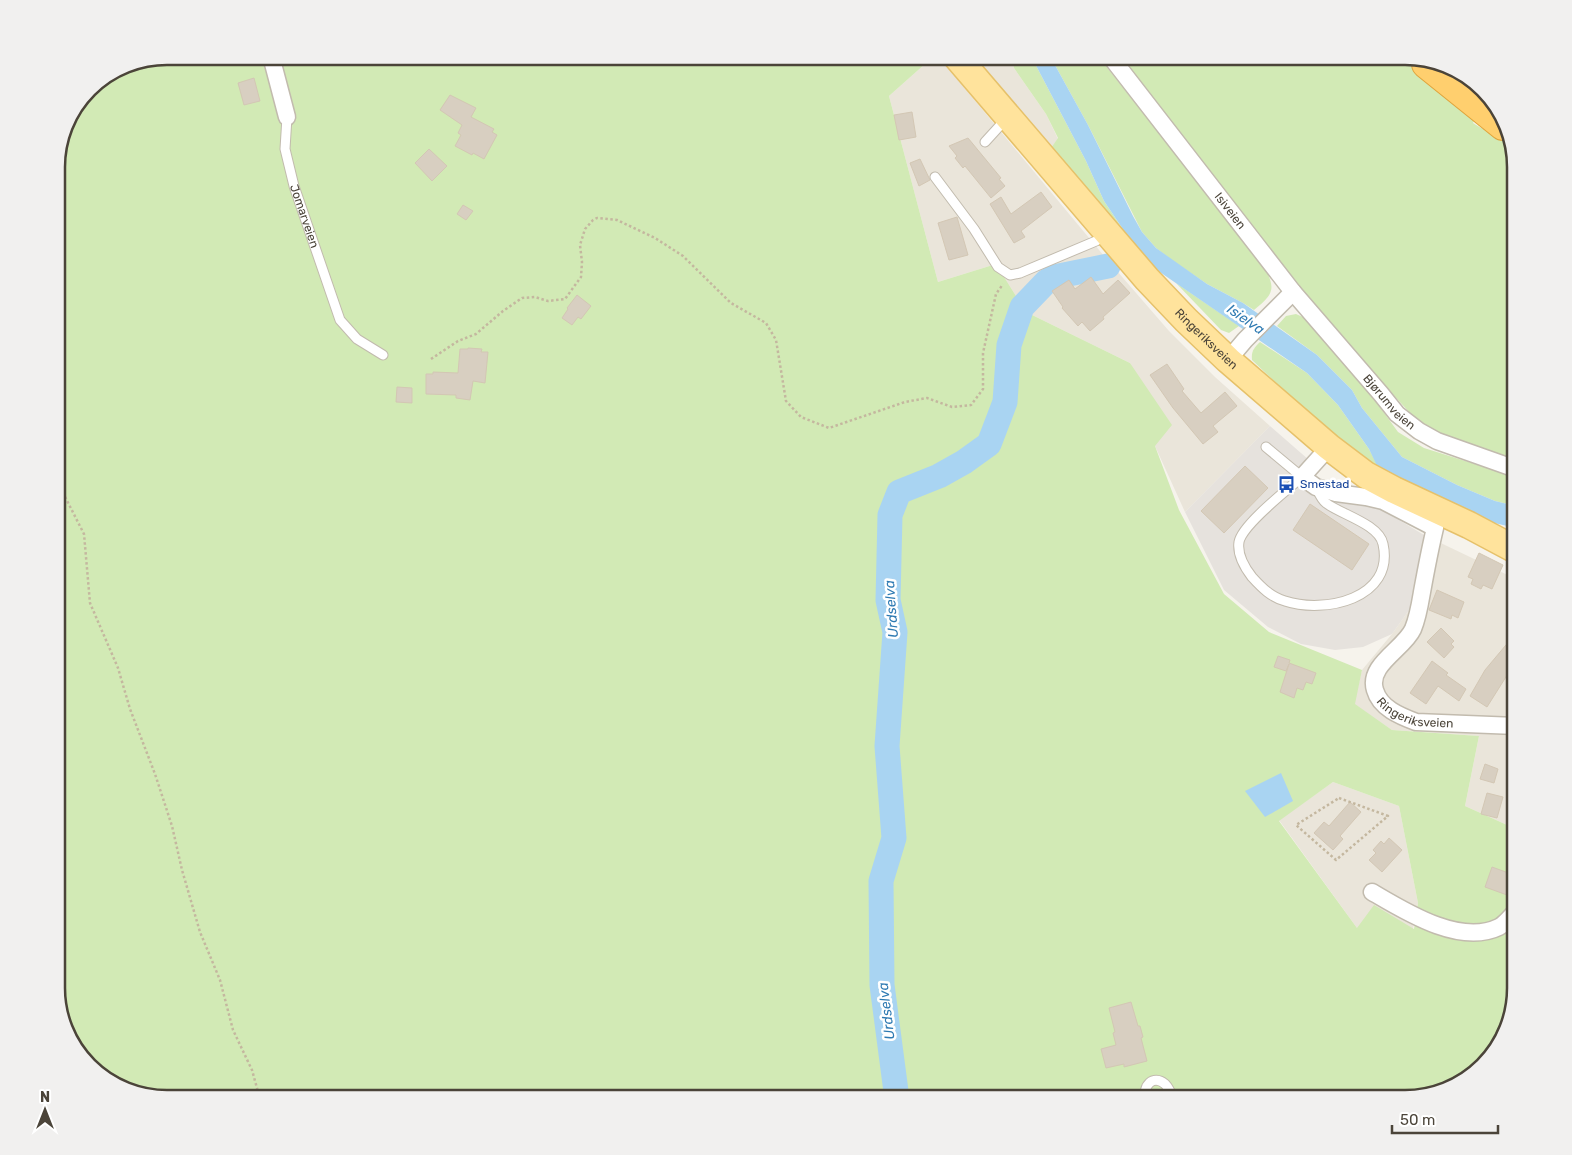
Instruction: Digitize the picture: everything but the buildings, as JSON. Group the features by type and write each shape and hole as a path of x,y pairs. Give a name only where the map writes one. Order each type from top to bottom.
{"highway":[{"path":"1432,69 1495,120"}],"main road":[{"name":"Ringeriksveien","path":"964,65 1107,232 1186,320 1228,360 1329,447 1366,475 1507,545"}],"street":[{"name":"Jomarveien","path":"273,65 287,117"},
{"name":"Isiveien","path":"1117,65 1292,292"},
{"path":"1228,360 1292,292"},
{"name":"Bjørumveien","path":"1292,292 1397,414 1410,425 1437,441 1507,466"},
{"path":"1302,477 1329,447"},
{"name":"Ringeriksveien","path":"1302,477 1316,487 1336,493 1383,500 1435,528 1413,630 1376,671 1373,684 1377,697 1389,709 1416,722 1507,726"},
{"path":"1372,892 1412,915 1454,930 1481,933 1501,927 1507,921"}],"lane":[{"name":"Jomarveien","path":"287,117 286,149 294,186 340,320 357,339 384,355"},
{"path":"985,142 1008,118"},
{"path":"936,177 974,229 998,267 1010,275 1020,273 1096,241 1107,232"},
{"path":"1266,447 1302,477 1271,503 1248,527 1239,541 1239,552 1246,570 1265,591 1285,601 1310,606 1338,604 1354,599 1369,589 1380,575 1384,558 1383,543 1372,529 1326,503 1316,487"},
{"path":"1145,1090 1147,1085 1155,1080 1167,1086 1169,1090"}],"path":[{"path":"431,358 458,341 476,334 503,310 522,298 535,297 548,301 565,299 582,277 580,245 585,229 592,220 597,218 617,220 656,238 683,256 731,304 766,323 776,340 786,401 801,417 829,428 905,402 927,398 952,407 971,405 982,388 984,353 996,294 1010,275"},
{"path":"65,497 84,534 90,603 118,668 130,709 155,774 172,826 182,870 200,932 220,980 233,1030 252,1070 258,1090"},
{"path":"1339,798 1388,816 1336,860 1296,825 1339,798"}],"shaded area":[{"path":"924,65 945,65 1104,256 1169,331 1215,377 1270,426 1185,512 1155,446 1130,363 1026,312 996,264 938,282 889,96"},
{"path":"981,65 1013,65 1046,114 1058,139 1051,148"},
{"path":"1270,426 1309,460 1312,478 1328,499 1379,508 1424,535 1412,606 1392,634 1363,647 1335,650 1301,644 1268,627 1224,590 1185,512"},
{"path":"1424,535 1507,575 1507,825 1465,806 1479,736 1392,730 1354,704 1362,670 1412,606"},
{"path":"1333,782 1399,806 1418,903 1413,929 1357,928 1279,820"}],"green space":[{"path":"161,65 924,65 889,96 938,282 996,264 1026,312 1130,363 1172,425 1155,446 1179,510 1224,594 1269,632 1362,670 1355,704 1392,730 1479,736 1465,806 1507,825 1507,994 1502,1020 1486,1050 1461,1073 1437,1085 1424,1088 1411,1090 161,1090 135,1085 122,1079 105,1069 90,1055 82,1044 70,1020 65,994 65,161 68,141 76,122 90,100 105,86 135,70","holes":["1333,782 1399,806 1418,903 1414,929 1374,905 1357,928 1279,821"]},
{"path":"1013,65 1036,65 1086,161 1104,201 1137,250 1051,148 1058,138 1046,114"},
{"path":"1055,65 1105,65 1264,266 1271,286 1271,291 1266,300 1254,310 1207,284 1156,248 1142,232 1088,125"},
{"path":"1125,65 1409,65 1475,119 1473,123 1489,130 1499,128 1504,141 1507,168 1507,459 1442,435 1424,426 1361,360 1295,281"},
{"path":"1176,283 1239,326 1229,333 1221,330"},
{"path":"1296,314 1305,318 1369,392 1398,432 1424,448 1507,474 1507,504 1495,501 1457,485 1402,457 1362,408 1352,390 1317,355 1277,326 1286,316"},
{"path":"1260,342 1307,373 1338,405 1369,449 1382,474 1313,418 1252,360 1253,350"}],"water":[{"name":"Isielva","path":"1036,65 1055,65 1088,125 1133,216 1142,232 1156,248 1207,284 1243,303 1317,355 1352,390 1362,408 1402,457 1457,485 1495,501 1507,504 1507,526 1490,522 1476,522 1378,468 1369,449 1338,405 1307,373 1151,266 1137,250 1104,201 1086,161"},
{"path":"1281,773 1293,801 1265,817 1245,791"}],"waterway":[{"name":"Urdselva","path":"896,1090 882,985 881,881 894,838 887,746 895,632 888,600 890,515 899,492 939,476 964,462 989,444 1005,402 1009,345 1022,307 1047,281 1054,277 1108,266"}],"place":[{"name":"Smestad","path":"1286,484"}]}
